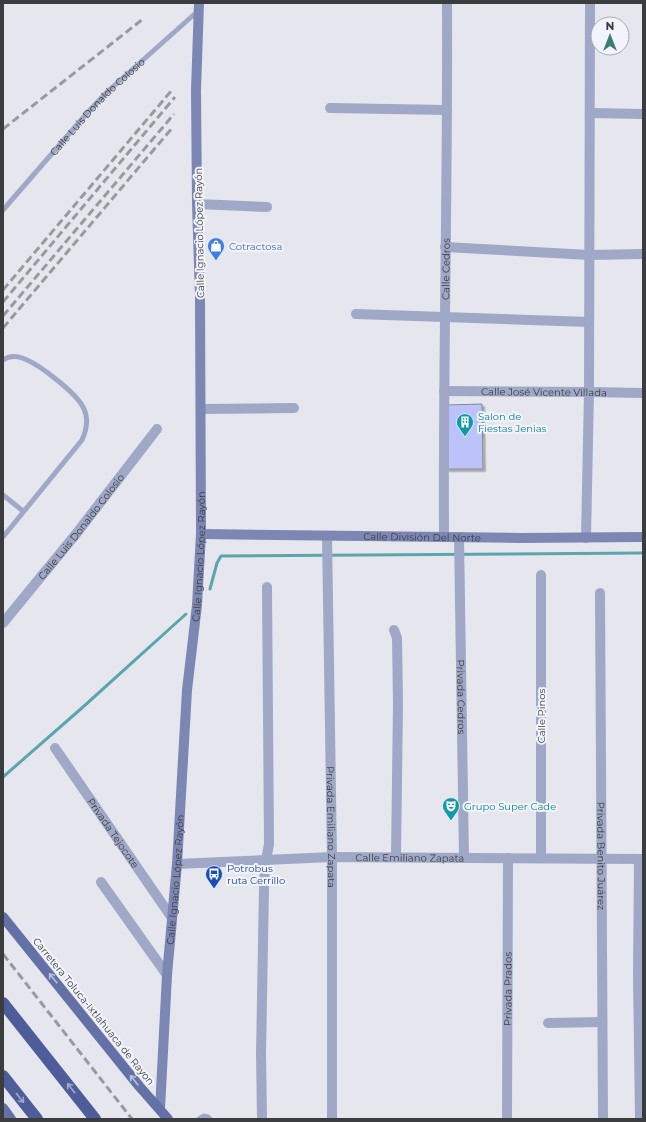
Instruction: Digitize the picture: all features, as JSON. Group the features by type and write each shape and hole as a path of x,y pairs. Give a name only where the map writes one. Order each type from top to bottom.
{"highway":[{"path":"3,1003 95,1119"},
{"path":"3,1076 37,1119"}],"main road":[{"name":"Calle Ignacio López Rayón","path":"160,1109 167,975 177,864 187,690 197,606 201,534 200,296 197,204 196,90 199,6"},
{"name":"Calle División Del Norte","path":"201,534 444,536 459,541 643,537"},
{"name":"Carretera Toluca-Ixtlahuaca de Rayon","path":"3,917 139,1086 168,1119"},
{"path":"3,1108 11,1119"}],"street":[{"name":"Calle Cedros","path":"444,536 444,317 447,3"},
{"path":"586,538 589,392 590,3"},
{"path":"330,108 447,110"},
{"path":"590,113 643,114"},
{"path":"197,204 267,207"},
{"path":"445,247 589,255 643,254"},
{"path":"356,314 589,322"},
{"name":"Calle José Vicente Villada","path":"444,391 643,394"},
{"path":"201,409 294,408"},
{"name":"Calle Luis Donaldo Colosio","path":"3,623 76,534 157,430"},
{"name":"Privada Emiliano Zapata","path":"327,536 332,857 332,1119"},
{"name":"Privada Cedros","path":"459,541 464,858"},
{"name":"Calle Pinos","path":"541,575 541,858"},
{"path":"262,1119 261,1054 264,887 269,844 267,587"},
{"name":"Privada Benito Juárez","path":"600,593 603,1119"},
{"path":"394,630 397,638 398,703 396,857"},
{"name":"Privada Tejocote","path":"55,748 172,918"},
{"name":"Calle Emiliano Zapata","path":"177,864 332,857 641,859"},
{"name":"Privada Prados","path":"507,1119 508,858"},
{"path":"640,1119 638,975 641,859"},
{"path":"101,882 167,975"},
{"path":"548,1023 602,1022"}],"lane":[{"name":"Calle Luis Donaldo Colosio","path":"3,210 107,92 182,27 199,6"},
{"path":"3,360 7,357 25,359 34,364 75,396 83,407 87,427 82,440 3,537"},
{"path":"3,494 23,511"},
{"path":"199,1119 204,1116 210,1119"}],"building":[{"name":"Salon de Fiestas Jenias","path":"482,404 483,469 446,469 448,405"}],"waterway":[{"path":"210,589 217,563 221,556 643,553"},
{"path":"3,777 186,614"}],"railway":[{"path":"3,129 143,19"},
{"path":"3,290 172,90"},
{"path":"3,302 175,97"},
{"path":"3,316 174,114"},
{"path":"3,328 173,127"},
{"path":"3,954 132,1119"}],"place":[{"name":"Cotractosa","path":"216,261"},
{"name":"Salon de Fiestas Jenias","path":"465,437"},
{"name":"Grupo Super Cade","path":"451,821"},
{"name":"Potrobus ruta Cerrillo","path":"214,889"}]}
